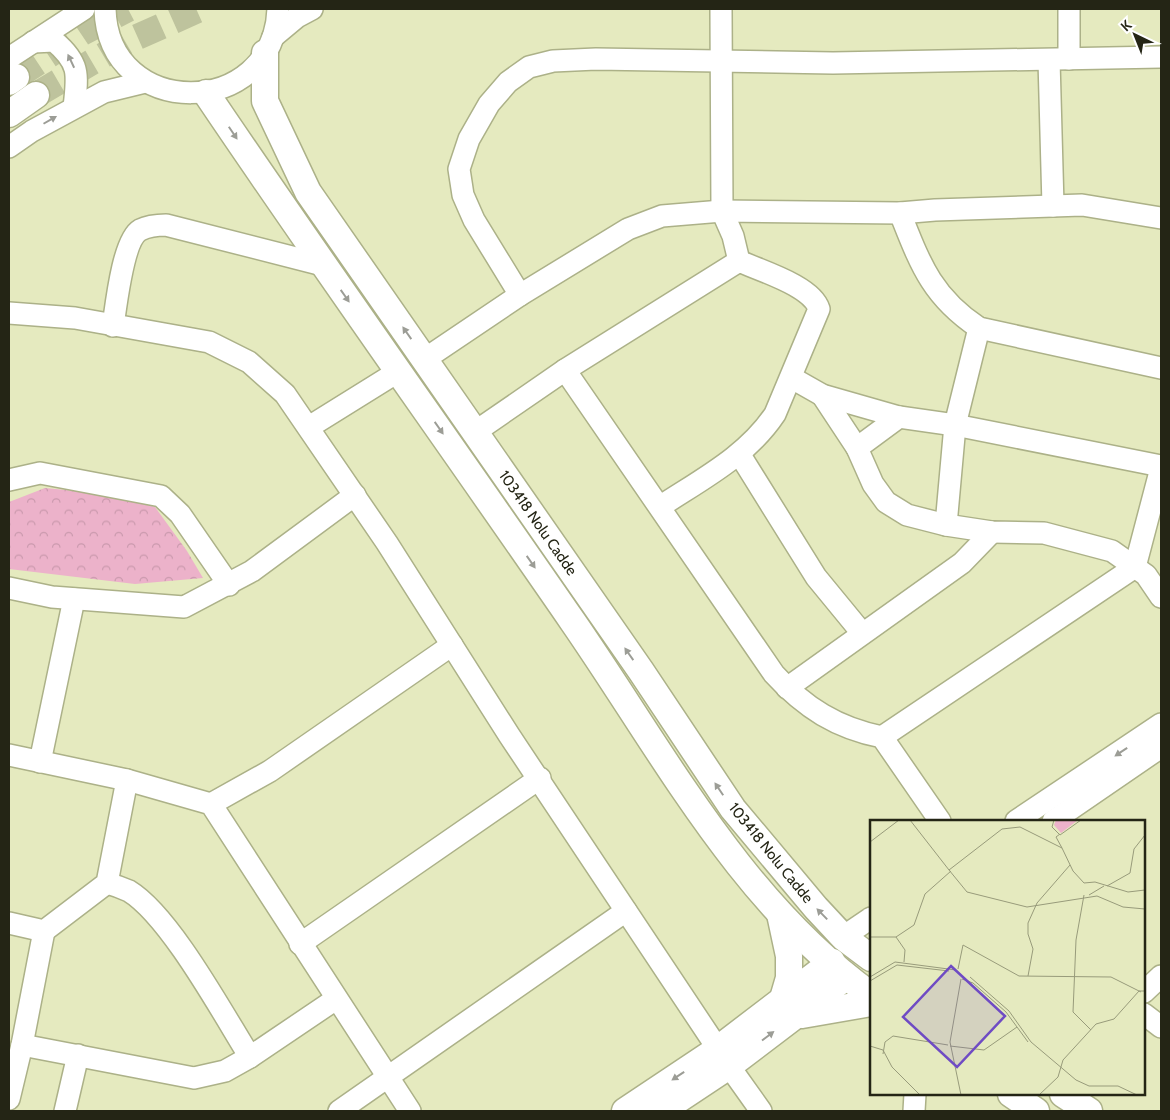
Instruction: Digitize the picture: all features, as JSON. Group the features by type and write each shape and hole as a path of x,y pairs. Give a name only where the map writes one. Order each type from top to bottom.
{"main road":[{"name":"103418 Nolu Cadde","path":"269,45 265,101 308,192 641,671 733,809 816,908 843,937 869,953"},
{"path":"206,93 323,265 399,371 595,654 695,807 780,914 816,950 870,994"},
{"path":"9,114 36,95"},
{"path":"780,914 789,963 788,1009"},
{"path":"661,1111 724,1057 839,969"},
{"path":"788,1009 870,1003"},
{"path":"625,1111 724,1057"},
{"path":"1012,1095 1036,1111"},
{"path":"1064,1095 1089,1111"}],"street":[{"path":"11,72 33,42 84,9"},
{"path":"105,9 109,34 116,50 125,63 145,82 170,91 188,94 206,93 224,88 240,79 254,68 269,45 297,17 312,9"},
{"path":"269,45 278,9"},
{"path":"721,9 722,211 733,236 739,261"},
{"path":"1053,206 1059,59 1069,9"},
{"path":"33,42 54,41 69,54 77,81 74,107"},
{"path":"520,295 474,220 463,195 459,169 469,139 489,104 508,82 529,67 553,61 596,59 843,63 1161,57"},
{"path":"9,147 74,107 104,92 145,82"},
{"path":"425,359 520,295 628,229 662,216 722,211 900,213 1082,205 1161,218"},
{"path":"900,213 919,260 935,290 957,313 979,328 1161,368"},
{"path":"113,326 124,260 133,237 139,231 156,225 166,224 323,265"},
{"path":"475,432 565,370 739,261"},
{"path":"661,506 740,455 765,429 775,414 792,378 819,309 816,301 805,291 739,261"},
{"path":"9,313 75,318 209,342 249,362 285,394 355,495 509,735 540,778 626,911 761,1111"},
{"path":"946,525 955,426 979,328"},
{"path":"565,370 661,506 774,674 787,688 827,719 856,732 882,737 939,820"},
{"path":"309,428 399,371"},
{"path":"792,378 822,395 899,417 955,426 1161,467 1135,567 882,737"},
{"path":"822,395 857,448 873,484 886,502 907,514 946,525 992,532 1044,533 1112,550 1146,575 1161,597"},
{"path":"857,448 899,417"},
{"path":"740,455 816,577 862,633"},
{"path":"9,480 40,473 161,496 180,514 229,585"},
{"path":"9,588 52,597 184,607 229,585 252,571 355,495"},
{"path":"787,688 962,563 992,532"},
{"path":"40,762 74,599"},
{"path":"211,804 270,771 452,644"},
{"path":"1017,820 1161,724"},
{"path":"1054,820 1161,746"},
{"path":"9,755 126,780 211,804 410,1111"},
{"path":"300,944 540,778"},
{"path":"9,1099 22,1044 44,931 107,883 126,780"},
{"path":"107,883 128,891 139,899 168,930 250,1057"},
{"path":"339,1111 626,911"},
{"path":"843,937 870,919"},
{"path":"9,923 44,931"},
{"path":"1145,991 1161,976"},
{"path":"22,1044 194,1078 225,1070 250,1057 336,999"},
{"path":"1145,1015 1161,1027"},
{"path":"65,1111 78,1055"},
{"path":"914,1111 915,1095"}],"green space":[{"path":"45,488 108,494 155,507 187,551 203,578 135,584 9,569 9,502"}],"tunnel":[{"path":"16,77 82,33 128,9"},
{"path":"36,95 126,42 200,9"}]}
